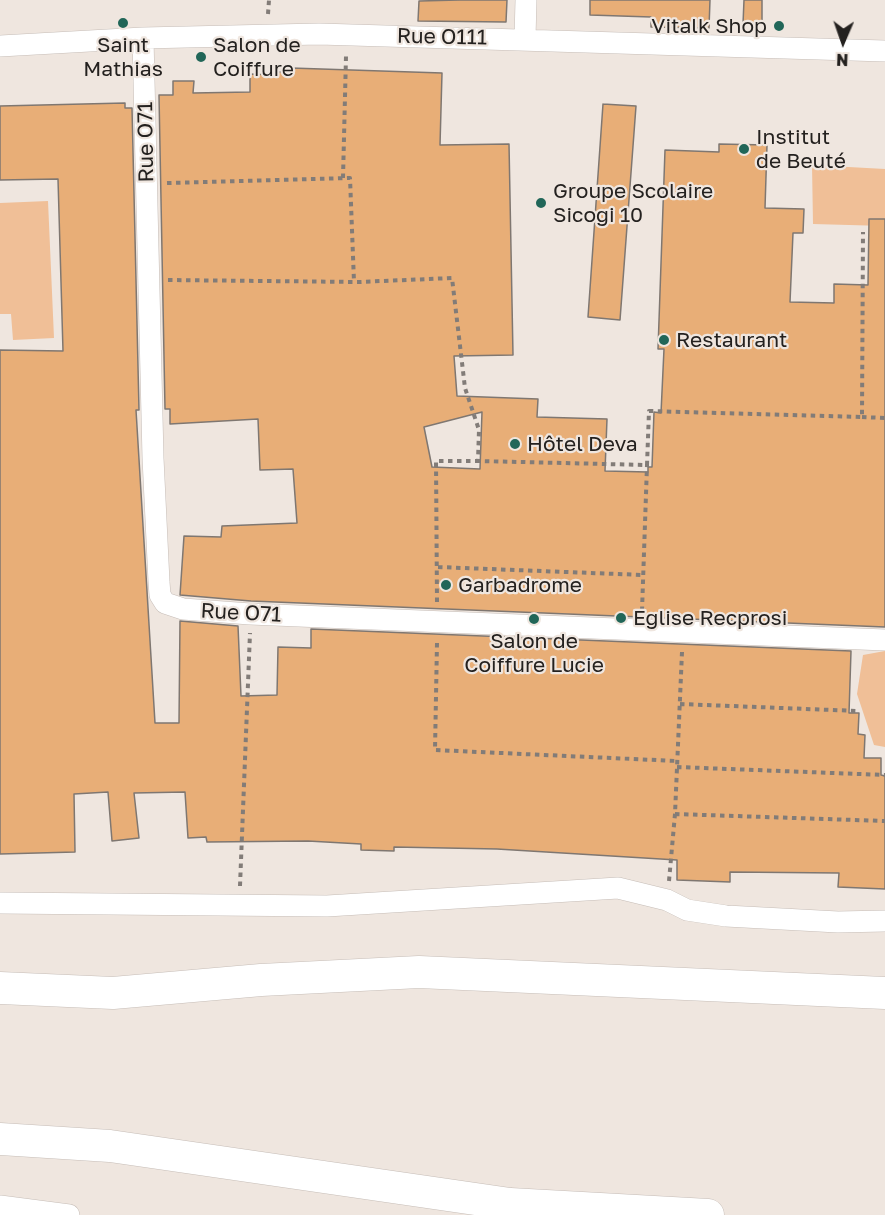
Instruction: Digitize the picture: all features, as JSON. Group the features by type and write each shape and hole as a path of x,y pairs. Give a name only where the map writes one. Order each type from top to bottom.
{"highway":[{"path":"0,988 113,993 261,980 419,972 885,993"},
{"path":"0,1139 110,1146 510,1204 708,1215"}],"street":[{"path":"525,38 526,0"},
{"name":"Rue O111","path":"0,46 143,38 347,35 525,38 885,51"},
{"name":"Rue O71","path":"143,38 153,458 160,596 165,603 177,608 250,614 641,632 885,640"},
{"path":"0,903 327,906 618,888 667,900 687,910 749,918 885,921"},
{"path":"2,1209 69,1215"}],"path":[{"path":"343,178 347,35"},
{"path":"147,183 350,178 354,282"},
{"path":"862,417 864,232"},
{"path":"149,279 354,282 452,278 465,388 479,430 478,461"},
{"path":"641,632 649,411 885,418"},
{"path":"647,465 436,461 438,567 435,750 677,761"},
{"path":"438,567 643,575"},
{"path":"239,905 250,614"},
{"path":"667,900 675,814 682,633"},
{"path":"680,704 858,711"},
{"path":"677,767 885,776"},
{"path":"675,814 885,821"}],"shaded area":[{"path":"812,165 885,169 885,226 813,224"},
{"path":"48,201 54,338 13,340 11,314 0,314 0,203"},
{"path":"885,651 885,747 874,745 857,694 863,655"}],"building":[{"path":"507,0 506,22 418,21 419,1"},
{"path":"590,0 710,0 709,28 651,27 651,17 590,15"},
{"path":"744,0 762,0 762,24 743,24"},
{"path":"291,68 442,73 440,145 509,144 513,355 454,356 457,396 538,399 537,417 607,419 605,471 648,472 648,467 652,467 654,412 661,413 664,349 658,349 665,150 719,152 719,144 767,145 765,208 804,209 803,233 793,233 790,302 834,303 834,284 868,285 869,219 885,219 885,627 251,601 180,595 184,536 221,537 222,526 297,523 293,469 260,470 258,419 170,424 170,409 165,409 159,95 173,95 173,81 194,81 193,93 250,92 250,74 278,75 278,72 291,72","holes":["482,412 480,469 432,467 424,427"]},
{"path":"125,103 125,108 132,108 139,410 136,410 155,723 179,723 180,621 238,626 241,696 277,695 278,647 311,648 311,629 851,651 849,713 859,713 858,734 865,735 864,758 881,758 881,775 885,776 885,889 838,887 839,873 730,872 730,882 677,880 677,860 497,849 394,847 394,851 361,850 361,844 308,841 207,842 206,837 188,838 185,792 134,793 139,838 112,841 108,792 74,794 75,852 0,854 0,350 63,351 58,179 0,180 0,106"},
{"path":"603,104 636,106 620,320 588,317"}],"place":[{"name":"Saint Mathias","path":"123,23"},
{"name":"Vitalk Shop","path":"779,26"},
{"name":"Salon de Coiffure","path":"201,57"},
{"name":"Institut de Beuté","path":"744,149"},
{"name":"Groupe Scolaire Sicogi 10","path":"541,203"},
{"name":"Restaurant","path":"664,340"},
{"name":"Hôtel Deva","path":"515,444"},
{"name":"Garbadrome","path":"446,585"},
{"name":"Eglise Recprosi","path":"621,618"},
{"name":"Salon de Coiffure Lucie","path":"534,619"}]}
